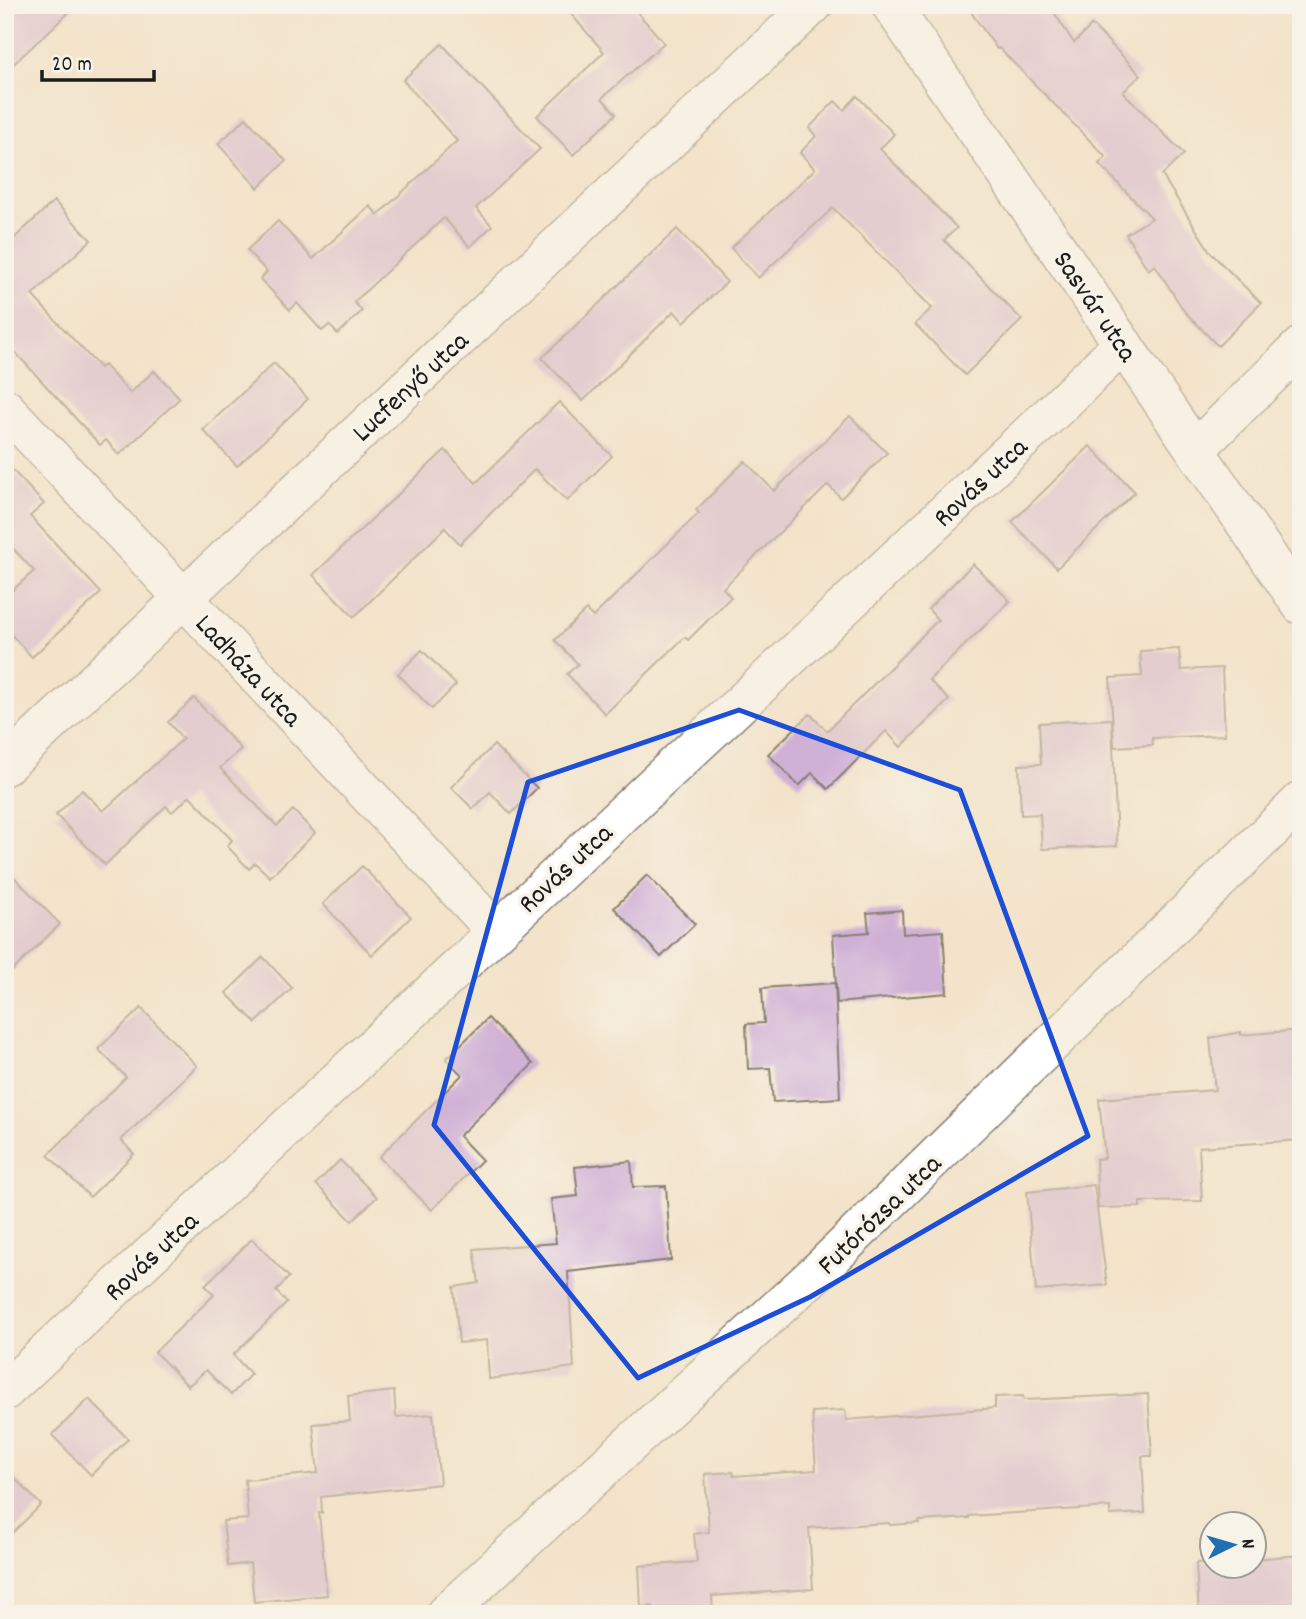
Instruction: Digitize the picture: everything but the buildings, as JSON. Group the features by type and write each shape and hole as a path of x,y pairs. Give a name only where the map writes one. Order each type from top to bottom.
{"street":[{"name":"Lucfenyő utca","path":"5,766 813,5"},
{"name":"Sasvár utca","path":"897,8 1301,605"},
{"name":"Rovás utca","path":"5,1391 1123,344"},
{"path":"1195,450 1301,346"},
{"name":"Ladháza utca","path":"5,408 496,931"},
{"name":"Futórózsa utca","path":"444,1614 815,1274 1301,801"}],"highlighted area":[{"path":"739,710 960,790 1088,1136 810,1297 638,1378 434,1125 528,782"}]}
